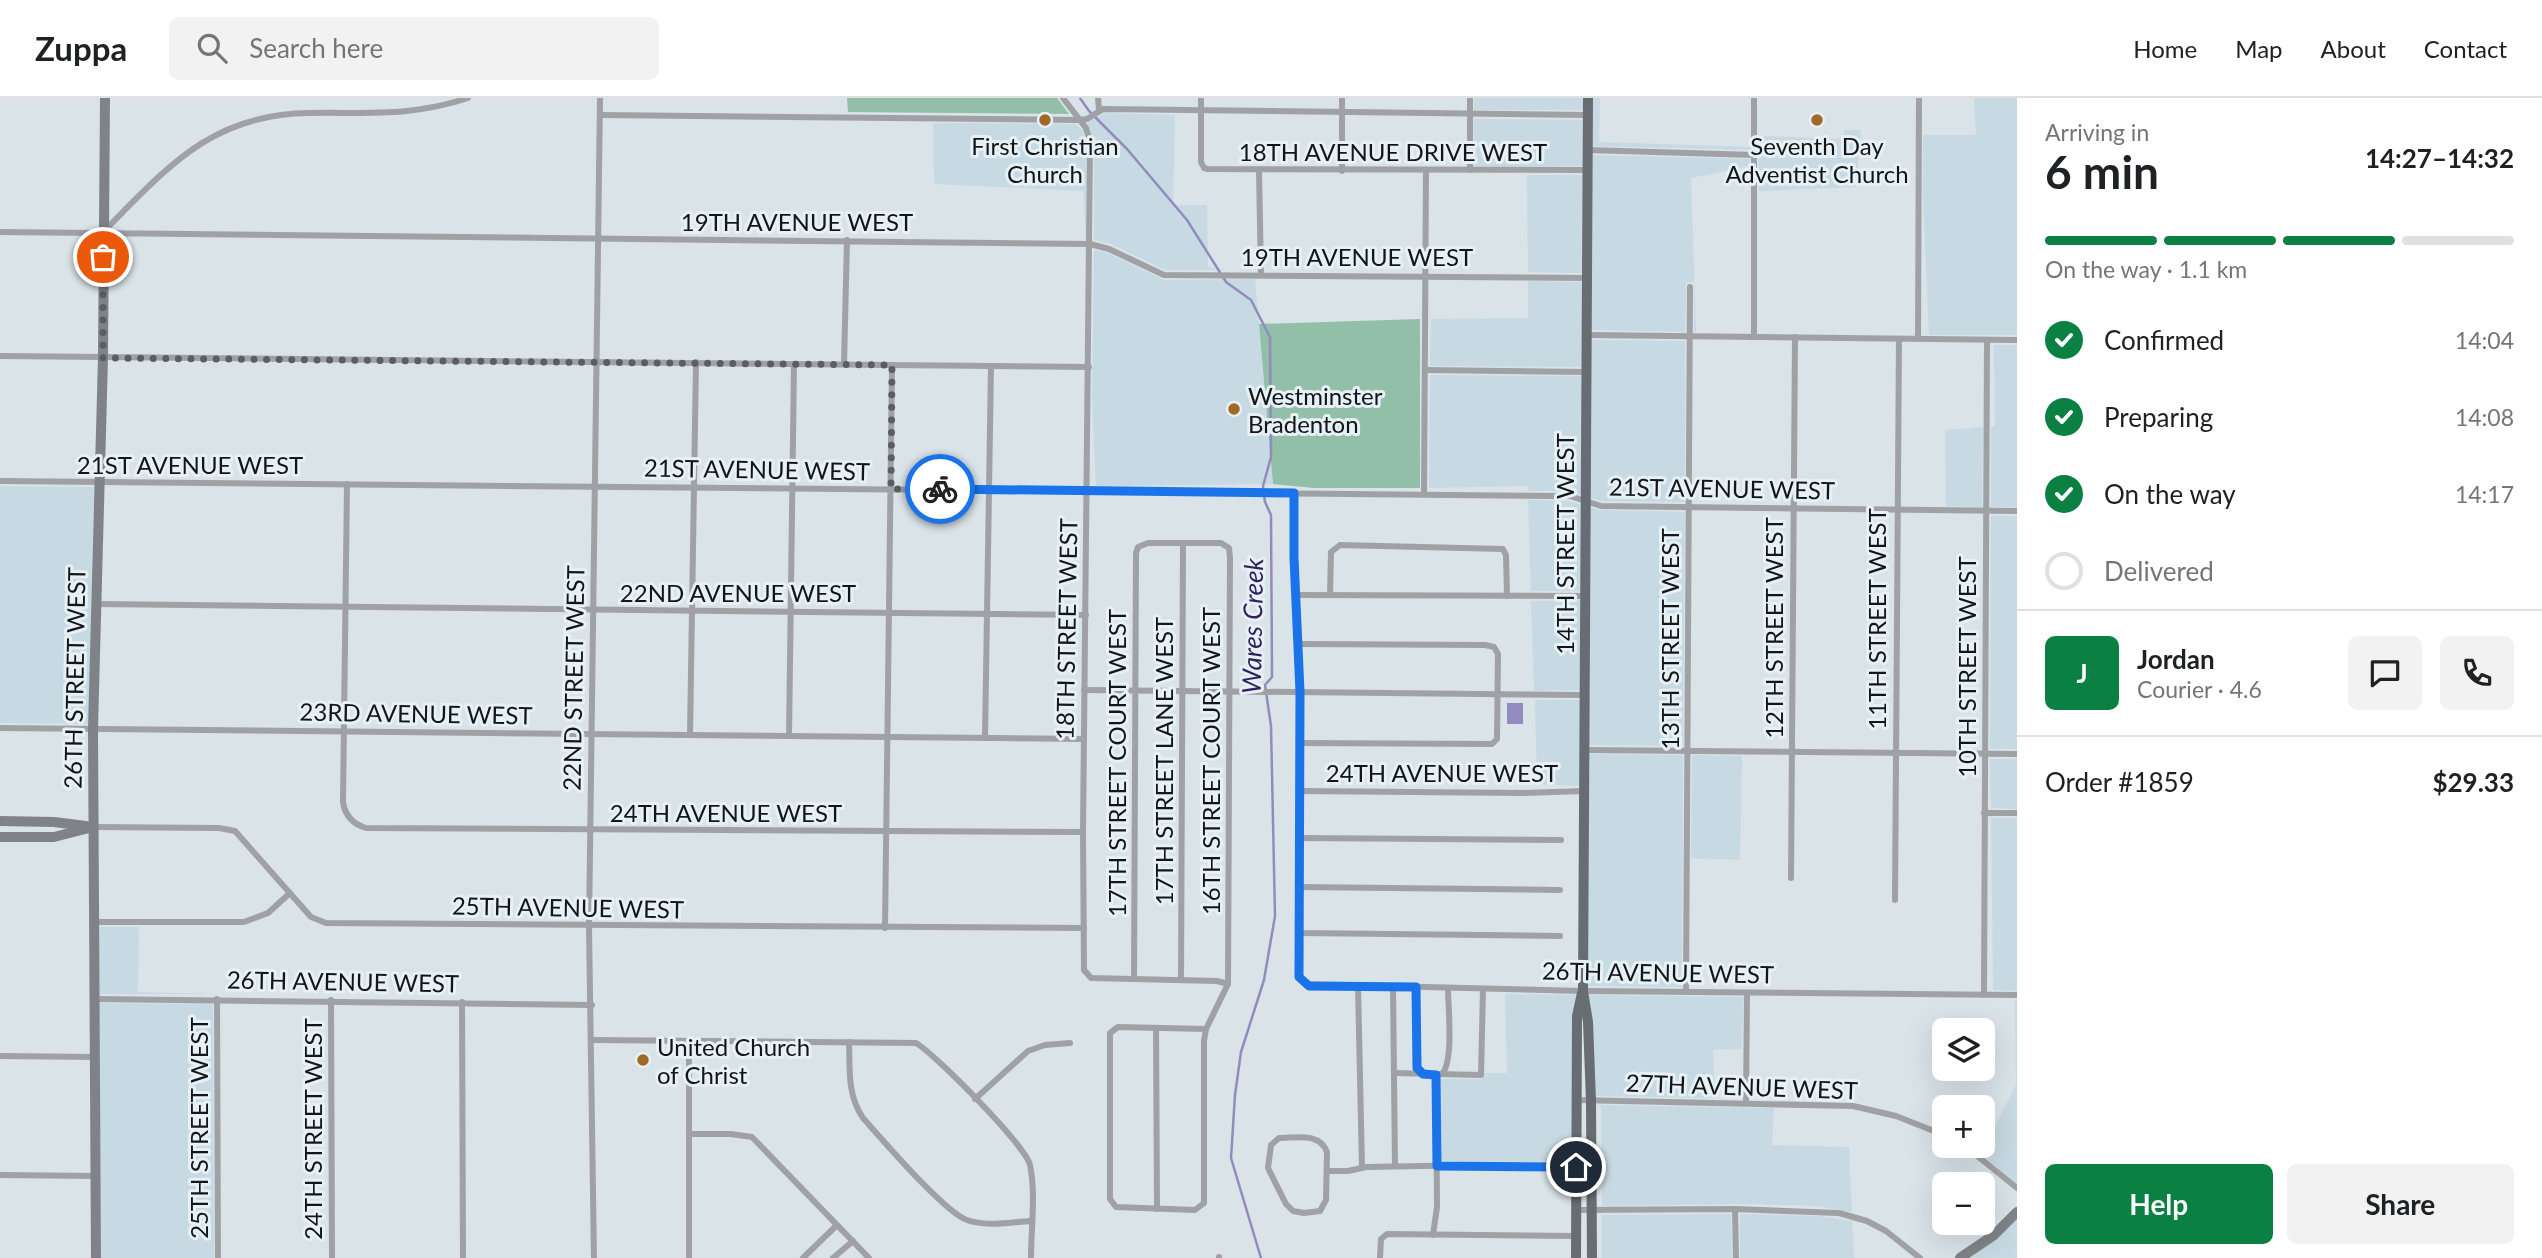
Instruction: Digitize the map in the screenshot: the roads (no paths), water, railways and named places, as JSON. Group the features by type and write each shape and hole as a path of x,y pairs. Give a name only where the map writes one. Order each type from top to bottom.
{"main road":[{"name":"14TH STREET WEST","path":"1588,98 1583,991 1588,1022 1591,1101 1592,1258"},
{"name":"14TH STREET WEST","path":"1576,1258 1577,1016 1583,991"}],"street":[{"name":"26TH STREET WEST","path":"96,1258 93,729 103,358 105,98"},
{"path":"103,233 175,161 201,143 238,125 268,117 302,113 421,111 468,98"},
{"name":"22ND STREET WEST","path":"594,1258 590,831 600,98"},
{"path":"1063,98 1078,120"},
{"path":"1098,98 1098,110"},
{"path":"1201,98 1201,110"},
{"path":"1342,98 1342,171"},
{"path":"1470,98 1470,170"},
{"path":"1754,98 1754,336"},
{"path":"1918,339 1919,98"},
{"path":"600,115 1078,120 1089,117 1098,110 1588,115"},
{"name":"18TH AVENUE DRIVE WEST","path":"1201,110 1202,165 1208,169 1587,170"},
{"name":"18TH STREET WEST","path":"1078,120 1086,128 1090,141 1084,970 1091,978 1134,979"},
{"path":"1587,150 1754,155"},
{"path":"1259,170 1261,275"},
{"path":"1424,494 1426,170"},
{"name":"19TH AVENUE WEST","path":"0,232 1090,244 1109,249 1164,275 1587,278"},
{"path":"844,364 847,240"},
{"name":"13TH STREET WEST","path":"1686,992 1690,287"},
{"path":"1587,335 2017,340"},
{"name":"12TH STREET WEST","path":"1791,878 1795,337"},
{"name":"11TH STREET WEST","path":"1895,900 1899,339"},
{"name":"10TH STREET WEST","path":"1984,995 1987,340"},
{"path":"0,356 1088,367"},
{"path":"690,735 696,362"},
{"path":"789,736 794,364"},
{"path":"885,928 892,365"},
{"path":"985,738 991,366"},
{"path":"1426,370 1587,372"},
{"name":"21ST AVENUE WEST","path":"0,481 1570,496 1601,506 2017,512"},
{"path":"344,731 347,484"},
{"path":"1294,493 1300,692 1299,933 1560,936"},
{"name":"17TH STREET COURT WEST","path":"1134,979 1136,553 1138,547 1148,543 1183,543"},
{"name":"16TH STREET COURT WEST","path":"1183,543 1221,543 1229,548 1228,984"},
{"name":"17TH STREET LANE WEST","path":"1181,980 1183,543"},
{"path":"1330,594 1332,549 1340,545 1503,549 1506,555 1507,596"},
{"path":"1295,595 1585,596"},
{"name":"22ND AVENUE WEST","path":"96,604 1086,615"},
{"path":"1297,644 1485,645 1494,647 1498,654 1495,742 1488,745 1300,743"},
{"path":"1084,690 1585,695"},
{"name":"23RD AVENUE WEST","path":"0,728 1084,739"},
{"name":"24TH AVENUE WEST","path":"344,731 344,809 352,821 370,828 1083,832"},
{"path":"1584,750 2017,754"},
{"name":"24TH AVENUE WEST","path":"1300,790 1508,793 1584,791"},
{"path":"1984,813 2017,813"},
{"path":"0,821 54,822 93,827"},
{"path":"0,837 54,837 93,827"},
{"name":"25TH AVENUE WEST","path":"93,827 228,829 240,835 311,917 326,923 590,927 1084,928"},
{"path":"1300,838 1561,840"},
{"path":"1300,887 1560,890"},
{"path":"93,922 244,922 268,913 290,892"},
{"name":"26TH AVENUE WEST","path":"1299,933 1301,981 1309,986 2017,995"},
{"path":"1134,979 1217,981 1228,984 1206,1029 1203,1052 1202,1206 1195,1210 1116,1207 1110,1199 1112,1030 1118,1027 1206,1029"},
{"path":"1357,986 1362,1167"},
{"path":"1393,987 1395,1166"},
{"path":"1416,987 1417,1068 1423,1074"},
{"path":"1439,1074 1446,1069 1448,1052 1448,988"},
{"path":"1394,1073 1481,1074 1483,989"},
{"path":"1746,1103 1747,993"},
{"name":"26TH AVENUE WEST","path":"94,999 592,1005"},
{"name":"25TH STREET WEST","path":"217,999 218,1258"},
{"name":"24TH STREET WEST","path":"331,1000 332,1258"},
{"path":"463,1002 463,1258"},
{"path":"1156,1028 1157,1209"},
{"path":"592,1040 916,1043 930,1052 1027,1156 1031,1178 1031,1258"},
{"path":"689,1041 689,1258"},
{"path":"849,1042 850,1087 855,1107 951,1210 971,1222 1031,1221"},
{"path":"975,1099 1028,1051 1045,1045 1070,1043"},
{"path":"0,1056 95,1057"},
{"path":"1433,1235 1437,1207 1439,1074"},
{"name":"27TH AVENUE WEST","path":"1576,1100 1853,1106 1896,1116 1932,1130"},
{"path":"689,1135 731,1134 752,1137 869,1258"},
{"path":"1279,1138 1318,1139 1326,1148 1328,1171 1323,1209 1310,1213 1293,1211 1286,1204 1268,1168 1270,1145 1279,1138"},
{"path":"1980,1158 2017,1188"},
{"path":"1328,1171 1395,1166 1576,1167"},
{"path":"0,1175 96,1176"},
{"path":"1735,1209 1736,1258"},
{"path":"1576,1210 1818,1211 1846,1215 1886,1231 1920,1258"},
{"path":"1960,1258 1994,1235 2017,1212"},
{"path":"803,1258 837,1225"},
{"path":"1380,1258 1381,1239 1387,1234 1576,1236"},
{"path":"833,1258 853,1241"}],"waterway":[{"name":"Wares Creek","path":"1080,98 1187,220 1226,282 1251,300 1270,337 1271,457 1263,486 1265,502 1271,515 1272,677 1265,685 1271,726 1275,916 1264,980 1241,1052 1231,1158 1261,1258"}],"place":[{"name":"First Christian Church","path":"1045,120"},
{"name":"Seventh Day Adventist Church","path":"1817,120"},
{"name":"Westminster Bradenton","path":"1234,409"},
{"name":"United Church of Christ","path":"643,1060"}]}
